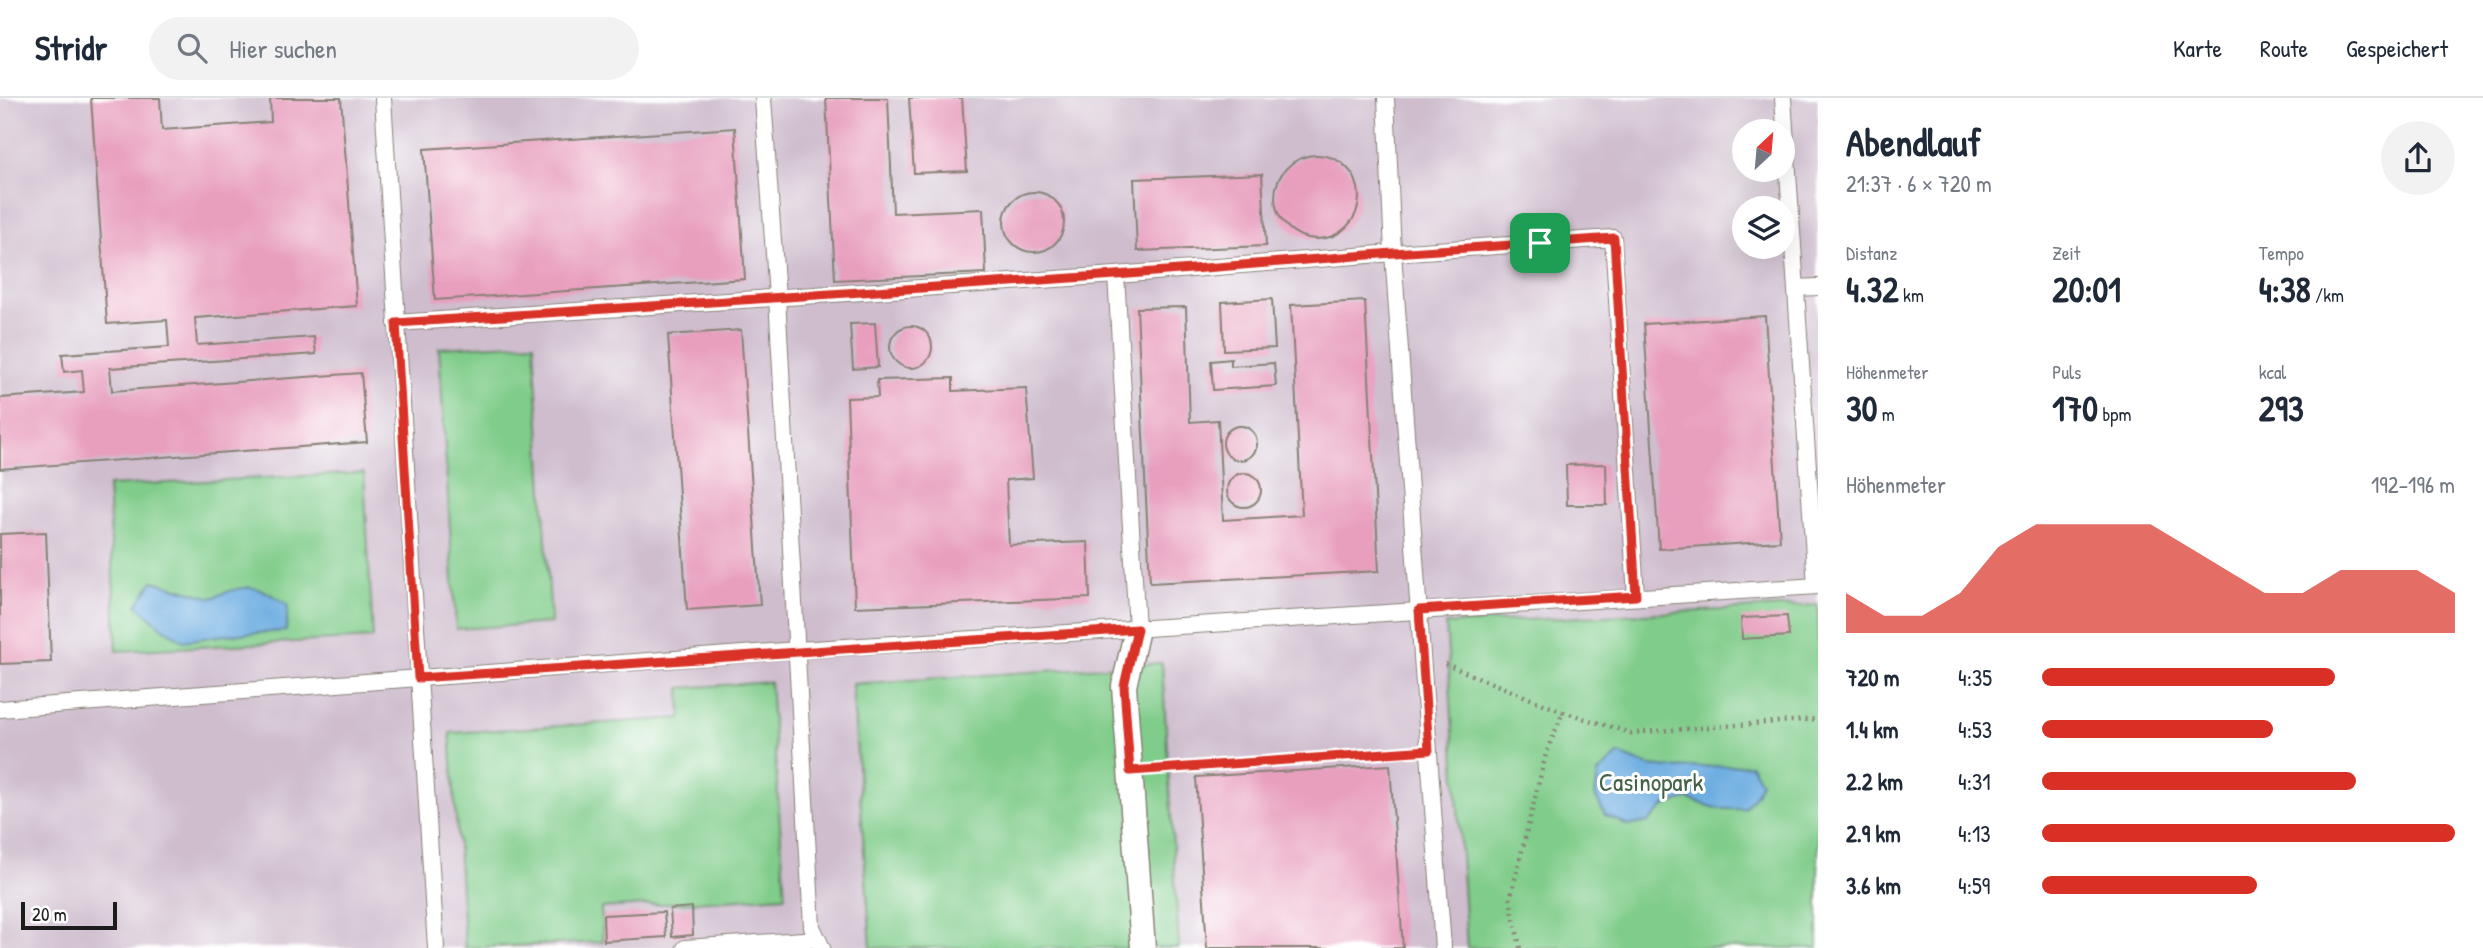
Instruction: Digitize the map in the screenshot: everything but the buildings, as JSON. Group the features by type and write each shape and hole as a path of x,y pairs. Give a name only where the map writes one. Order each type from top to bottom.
{"street":[{"path":"1137,629 1124,686 1143,948"}],"lane":[{"path":"383,98 436,948"},
{"path":"685,948 820,944 812,927 764,98"},
{"path":"1386,98 1393,253 1443,948"},
{"path":"0,709 797,650 1817,586 1783,98"},
{"path":"396,323 1116,275 1614,238 1636,596"},
{"path":"1116,275 1137,629"},
{"path":"1796,288 1818,287"}],"path":[{"path":"1423,664 1449,664 1563,712 1630,733 1818,719"},
{"path":"1520,948 1510,899 1546,754 1563,712"},
{"path":"1130,771 1429,750"}],"shaded area":[{"path":"0,98 1818,98 1818,948 0,948"}],"green space":[{"path":"534,343 551,623 456,629 439,348"},
{"path":"364,473 373,638 117,651 108,486"},
{"name":"Casinopark","path":"1818,605 1818,948 1467,948 1446,624"},
{"path":"1162,663 1179,948 871,948 852,684"},
{"path":"770,682 785,896 601,908 603,942 465,948 450,733 681,718 680,688"}],"water":[{"path":"153,581 212,598 234,589 260,589 288,605 286,631 183,641 137,605"},
{"path":"1619,754 1649,766 1670,768 1751,765 1761,782 1756,794 1744,809 1719,809 1688,799 1666,805 1648,822 1628,826 1605,815 1595,796 1598,773"}],"route":[{"path":"1614,238 1636,596 1419,610 1429,750 1130,771 1124,686 1137,629 797,650 418,678 396,323 1116,275 1540,243 1614,238"}]}
